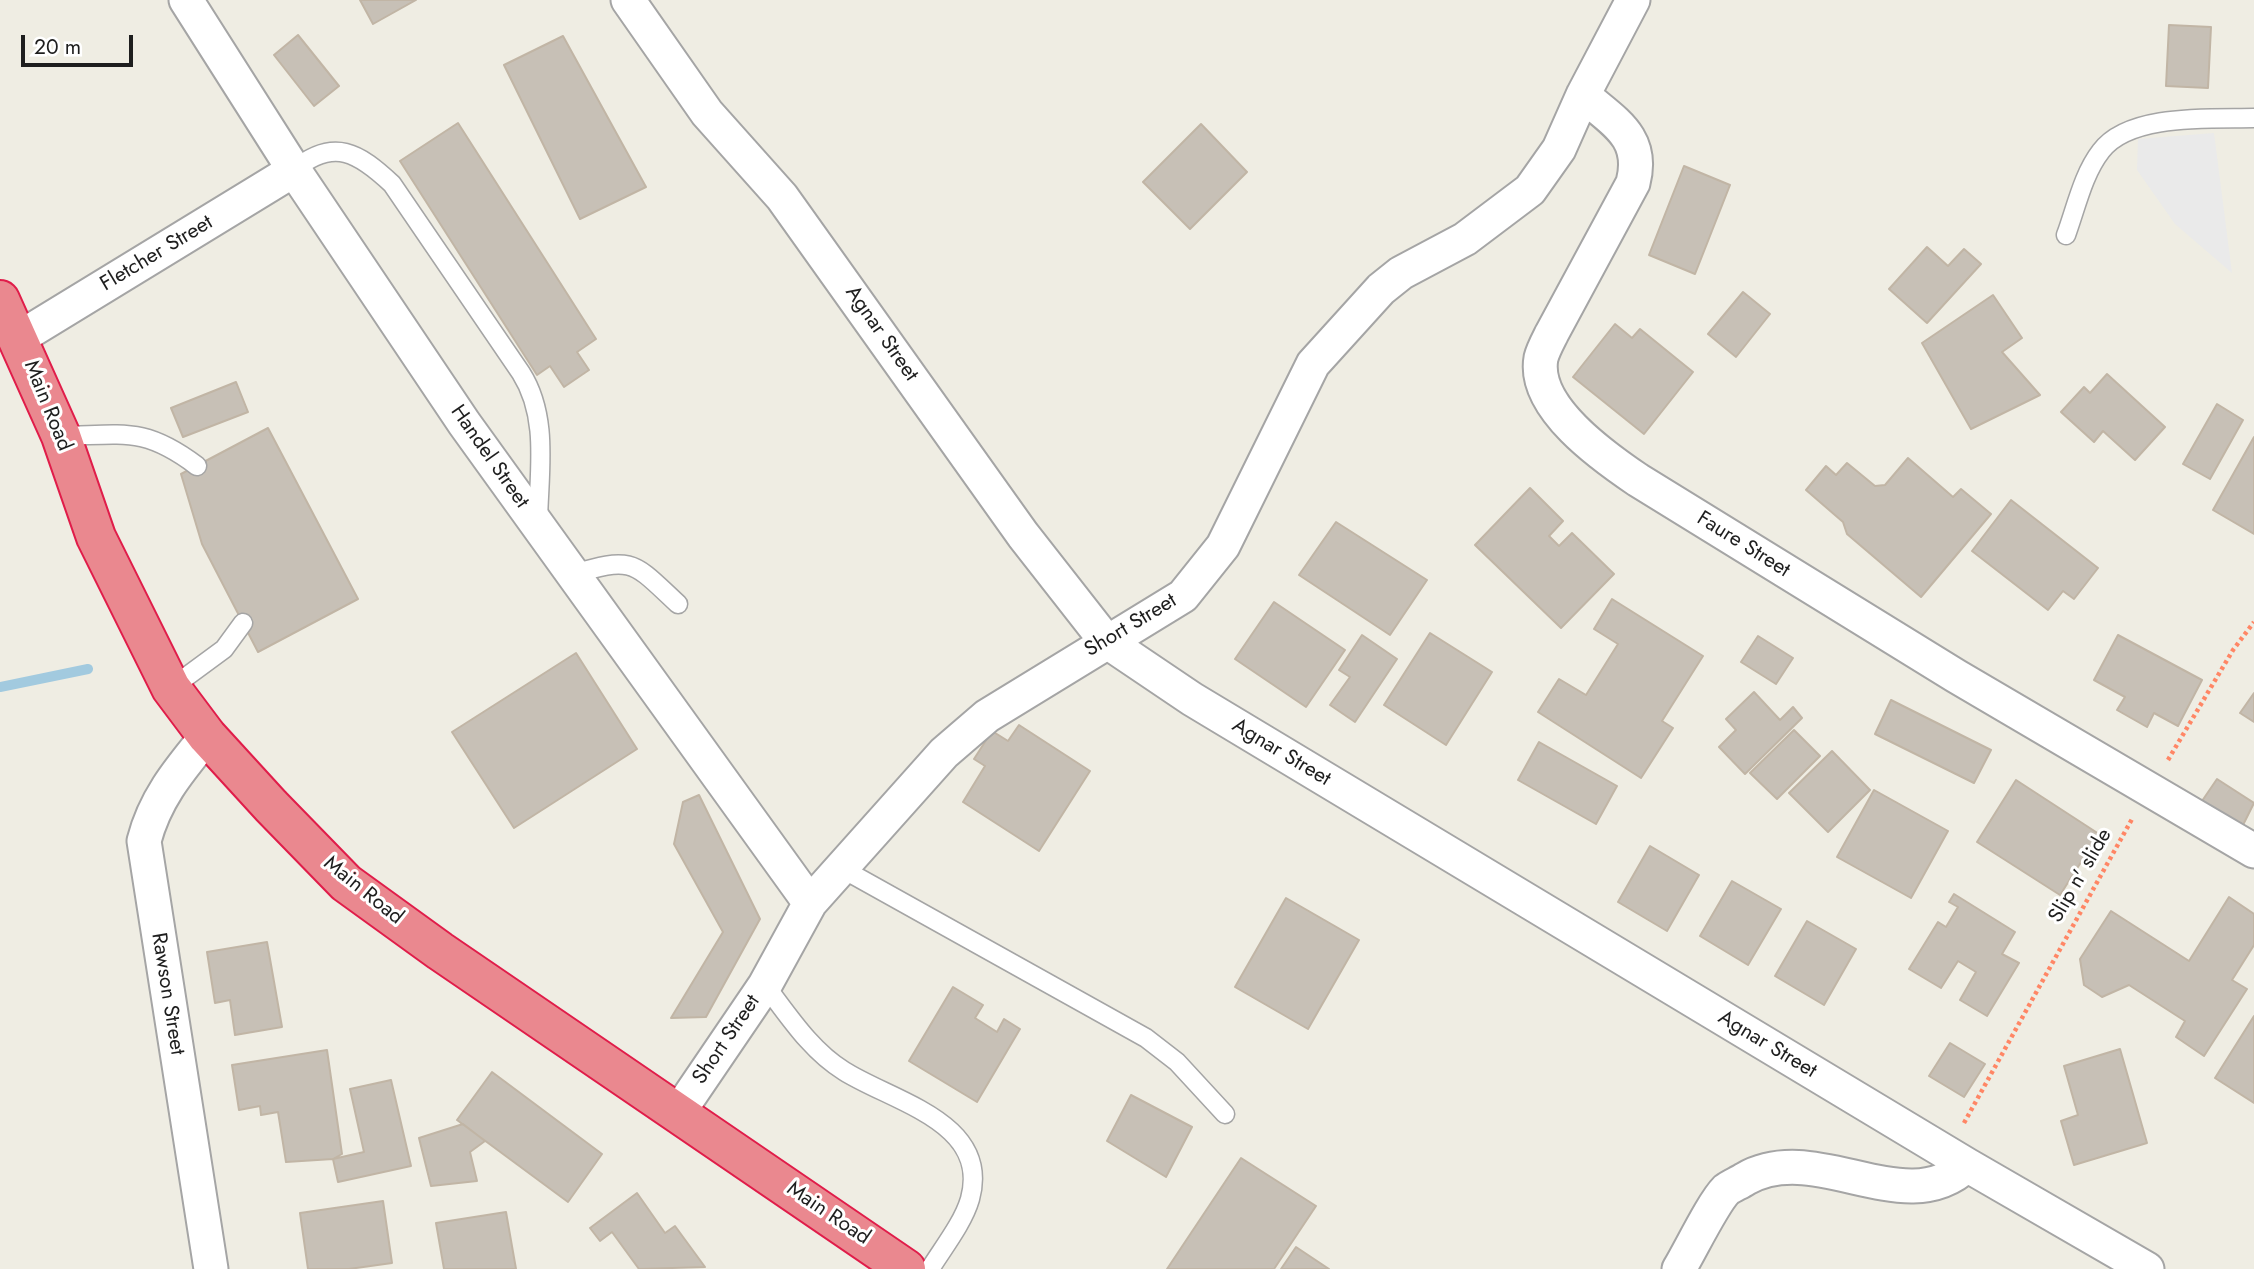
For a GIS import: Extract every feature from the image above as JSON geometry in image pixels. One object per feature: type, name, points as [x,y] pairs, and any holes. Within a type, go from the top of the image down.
[{"type":"highway","name":"Main Road","points":[[0,300],[61,436],[96,537],[171,688],[207,736],[346,883],[440,951],[906,1269]]},
{"type":"street","name":"Handel Street","points":[[186,0],[294,170],[464,423],[810,903]]},
{"type":"street","name":"Agnar Street","points":[[628,0],[707,113],[782,197],[1023,535],[1106,641],[1192,699],[1956,1159],[2147,1269]]},
{"type":"street","name":"Short Street","points":[[678,1113],[765,985],[810,903],[944,753],[987,716],[1183,596],[1223,546],[1313,364],[1381,289],[1401,273],[1465,239],[1530,190],[1559,149],[1583,94],[1633,0]]},
{"type":"street","name":"Faure Street","points":[[1583,94],[1628,134],[1637,151],[1638,166],[1633,183],[1552,333],[1541,359],[1543,380],[1549,399],[1566,421],[1603,456],[1638,480],[1956,676],[2254,851]]},
{"type":"street","name":"Fletcher Street","points":[[19,338],[294,170]]},
{"type":"street","name":"Rawson Street","points":[[207,736],[168,784],[150,816],[144,841],[211,1269]]},
{"type":"street","points":[[1679,1269],[1726,1190],[1754,1174],[1781,1167],[1814,1167],[1910,1188],[1953,1178],[1956,1159]]},
{"type":"lane","points":[[2066,235],[2092,164],[2103,148],[2116,138],[2138,128],[2175,121],[2254,118]]},
{"type":"lane","points":[[294,170],[306,160],[324,153],[354,155],[371,164],[391,184],[521,373],[536,401],[540,426],[538,525]]},
{"type":"lane","points":[[61,436],[139,434],[160,441],[197,466]]},
{"type":"lane","points":[[573,574],[607,564],[636,565],[678,604]]},
{"type":"lane","points":[[171,688],[224,649],[243,623]]},
{"type":"lane","points":[[841,868],[1146,1038],[1177,1062],[1225,1114]]},
{"type":"lane","points":[[765,985],[810,1043],[844,1071],[888,1091],[962,1141],[973,1166],[970,1201],[930,1269]]},
{"type":"path","name":"Slip n' slide","points":[[1956,1159],[1979,1100],[2091,888],[2233,650],[2254,622]]},
{"type":"shaded area","points":[[2214,133],[2232,273],[2175,224],[2137,170],[2138,139]]},
{"type":"building","points":[[360,0],[416,0],[373,24]]},
{"type":"building","points":[[2169,25],[2211,27],[2208,88],[2166,86]]},
{"type":"building","points":[[298,35],[339,86],[314,106],[274,55]]},
{"type":"building","points":[[563,36],[646,187],[580,219],[504,65]]},
{"type":"building","points":[[458,123],[596,339],[577,352],[589,370],[564,387],[550,366],[537,375],[400,161]]},
{"type":"building","points":[[1201,124],[1247,172],[1190,229],[1143,182]]},
{"type":"building","points":[[1684,166],[1730,185],[1695,274],[1649,255]]},
{"type":"building","points":[[1927,247],[1948,266],[1964,249],[1981,264],[1927,323],[1889,289]]},
{"type":"building","points":[[1743,292],[1770,314],[1736,357],[1708,334]]},
{"type":"building","points":[[1993,295],[2022,338],[2002,352],[2040,395],[1971,429],[1922,343]]},
{"type":"building","points":[[1615,324],[1632,338],[1640,329],[1693,372],[1644,434],[1573,377]]},
{"type":"building","points":[[2107,374],[2165,427],[2135,460],[2103,431],[2094,442],[2061,412],[2084,387],[2090,393]]},
{"type":"building","points":[[236,382],[248,412],[183,437],[171,408]]},
{"type":"building","points":[[2217,404],[2243,420],[2210,479],[2183,464]]},
{"type":"building","points":[[268,428],[358,599],[258,652],[202,544],[181,474]]},
{"type":"building","points":[[2254,437],[2254,534],[2213,510]]},
{"type":"building","points":[[1908,458],[1953,497],[1961,489],[1991,514],[1921,597],[1847,534],[1843,522],[1806,490],[1826,466],[1836,475],[1847,463],[1875,486],[1885,485]]},
{"type":"building","points":[[1530,488],[1563,521],[1549,536],[1559,546],[1572,533],[1614,574],[1561,628],[1475,545]]},
{"type":"building","points":[[2011,500],[2098,568],[2074,599],[2063,591],[2048,610],[1972,551]]},
{"type":"building","points":[[1336,522],[1427,580],[1390,635],[1299,575]]},
{"type":"building","points":[[1612,599],[1703,656],[1662,721],[1673,728],[1641,778],[1538,712],[1559,679],[1586,695],[1618,644],[1594,629]]},
{"type":"building","points":[[1274,602],[1345,650],[1306,707],[1235,659]]},
{"type":"building","points":[[1430,633],[1492,672],[1446,745],[1384,705]]},
{"type":"building","points":[[1362,635],[1397,659],[1355,722],[1330,705],[1350,677],[1339,670]]},
{"type":"building","points":[[2118,635],[2202,680],[2178,726],[2154,713],[2147,727],[2117,710],[2125,697],[2094,680]]},
{"type":"building","points":[[1758,636],[1793,658],[1776,684],[1741,662]]},
{"type":"building","points":[[576,653],[637,749],[514,828],[452,732]]},
{"type":"building","points":[[1754,692],[1780,720],[1793,707],[1802,718],[1745,774],[1719,747],[1736,730],[1726,719]]},
{"type":"building","points":[[2254,693],[2254,722],[2240,713]]},
{"type":"building","points":[[1891,700],[1991,750],[1974,783],[1875,734]]},
{"type":"building","points":[[1019,725],[1090,771],[1039,851],[963,802],[985,766],[974,759],[992,731],[1008,741]]},
{"type":"building","points":[[1794,730],[1820,756],[1777,799],[1750,773]]},
{"type":"building","points":[[1539,742],[1617,786],[1596,824],[1518,780]]},
{"type":"building","points":[[1832,751],[1870,790],[1828,832],[1789,793]]},
{"type":"building","points":[[2217,779],[2254,803],[2242,827],[2202,801]]},
{"type":"building","points":[[2016,780],[2099,834],[2060,895],[1977,842]]},
{"type":"building","points":[[1874,790],[1948,831],[1911,898],[1837,857]]},
{"type":"building","points":[[699,795],[760,919],[706,1017],[671,1018],[723,932],[674,844],[683,802]]},
{"type":"building","points":[[1650,846],[1699,875],[1667,931],[1618,902]]},
{"type":"building","points":[[1732,881],[1781,909],[1748,965],[1700,936]]},
{"type":"building","points":[[1954,894],[2015,932],[2002,954],[2019,963],[1987,1016],[1960,1000],[1976,972],[1958,961],[1941,988],[1909,969],[1938,922],[1946,927],[1958,907],[1949,902]]},
{"type":"building","points":[[2229,897],[2254,914],[2254,945],[2232,980],[2247,989],[2204,1056],[2176,1037],[2185,1021],[2129,985],[2102,997],[2084,985],[2080,959],[2111,911],[2189,961]]},
{"type":"building","points":[[1286,898],[1359,940],[1308,1029],[1235,987]]},
{"type":"building","points":[[1807,921],[1856,949],[1824,1005],[1775,976]]},
{"type":"building","points":[[267,942],[282,1027],[235,1035],[230,1000],[215,1003],[207,952]]},
{"type":"building","points":[[953,987],[983,1005],[975,1018],[997,1032],[1004,1019],[1020,1029],[977,1102],[909,1061]]},
{"type":"building","points":[[2254,1016],[2254,1103],[2215,1078]]},
{"type":"building","points":[[1950,1043],[1985,1064],[1964,1097],[1929,1076]]},
{"type":"building","points":[[2120,1049],[2147,1143],[2074,1165],[2061,1121],[2078,1115],[2064,1066]]},
{"type":"building","points":[[327,1050],[342,1154],[333,1159],[286,1162],[278,1112],[261,1115],[260,1106],[239,1110],[232,1065]]},
{"type":"building","points":[[492,1072],[602,1154],[568,1202],[457,1120]]},
{"type":"building","points":[[391,1080],[411,1166],[338,1182],[333,1159],[364,1152],[350,1089]]},
{"type":"building","points":[[1131,1095],[1192,1127],[1166,1177],[1107,1141]]},
{"type":"building","points":[[463,1124],[485,1141],[470,1152],[477,1181],[431,1186],[419,1138]]},
{"type":"building","points":[[1241,1158],[1316,1206],[1274,1269],[1167,1269]]},
{"type":"building","points":[[637,1193],[665,1233],[675,1226],[705,1267],[639,1269],[612,1232],[600,1241],[590,1228]]},
{"type":"building","points":[[383,1201],[392,1263],[349,1269],[308,1269],[300,1213]]},
{"type":"building","points":[[506,1212],[516,1269],[444,1269],[436,1223]]},
{"type":"building","points":[[1296,1247],[1329,1269],[1281,1269]]},
{"type":"waterway","points":[[0,687],[88,669]]}]
